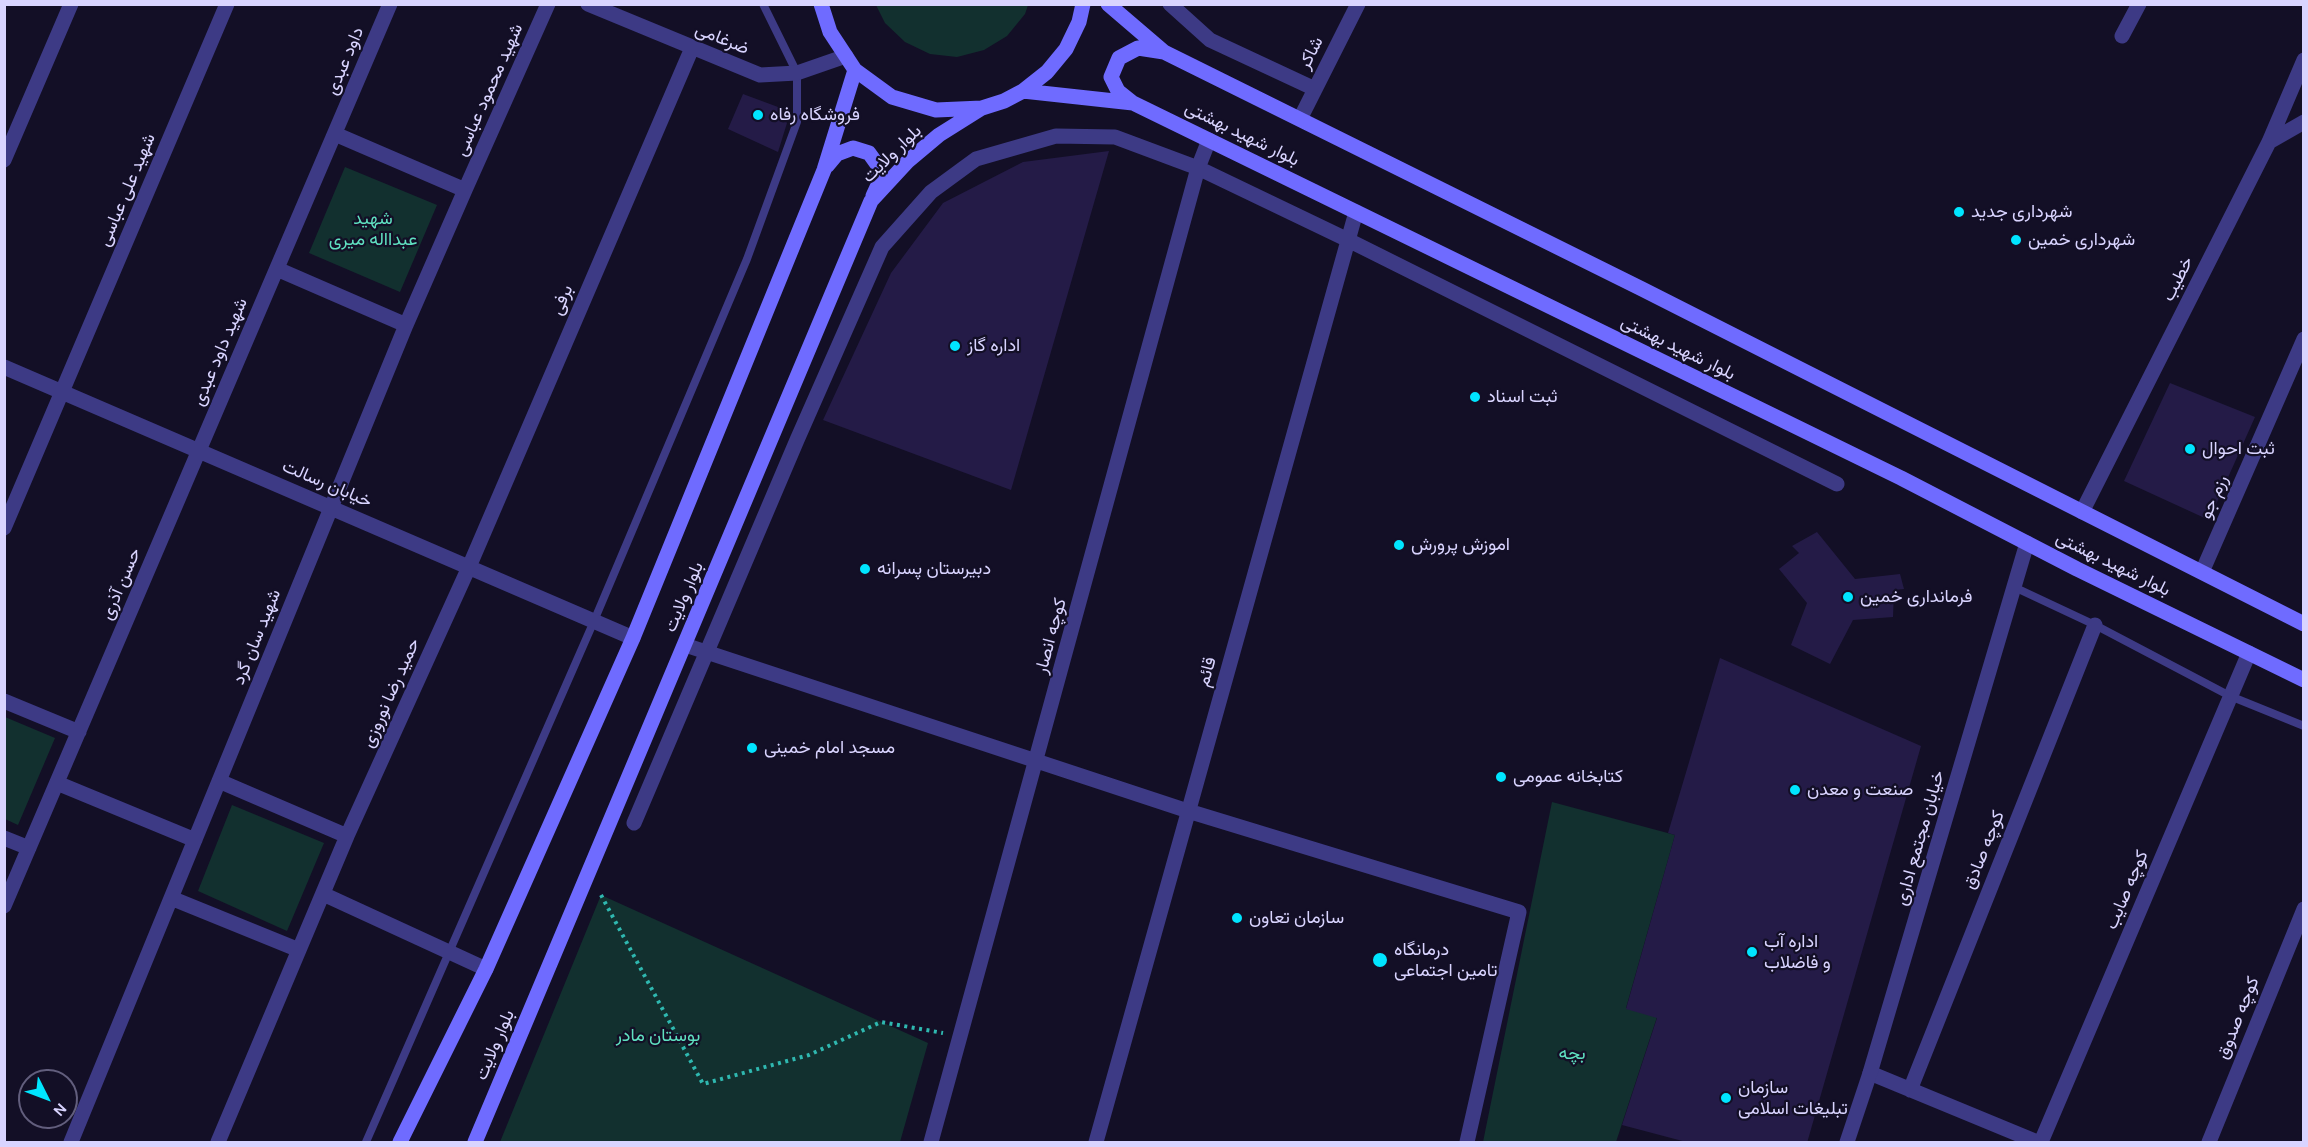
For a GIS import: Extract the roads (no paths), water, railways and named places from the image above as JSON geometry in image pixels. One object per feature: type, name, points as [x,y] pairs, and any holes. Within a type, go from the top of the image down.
[{"type":"main road","points":[[821,4],[830,32],[855,70],[892,97],[936,110],[982,108],[1004,101],[1023,91],[1047,72],[1066,49],[1079,22],[1083,4]]},
{"type":"main road","name":"بلوار شهید بهشتی","points":[[1108,4],[1164,52],[1653,295],[2304,624]]},
{"type":"main road","points":[[1133,103],[1118,91],[1111,77],[1119,58],[1138,48],[1164,52]]},
{"type":"main road","name":"بلوار ولایت","points":[[400,1143],[486,969],[633,638],[824,170],[855,70]]},
{"type":"main road","name":"بلوار شهید بهشتی","points":[[1023,91],[1133,103],[1901,478],[2304,680]]},
{"type":"main road","name":"بلوار ولایت","points":[[475,1143],[871,201],[908,161],[939,135],[982,108]]},
{"type":"main road","points":[[824,170],[837,154],[853,148],[869,153],[879,167],[879,183],[871,201]]},
{"type":"street","points":[[4,160],[71,4]]},
{"type":"street","name":"شهید علی عباسی","points":[[4,528],[227,4]]},
{"type":"street","name":"داود عبدی","points":[[277,269],[390,4]]},
{"type":"street","name":"شهید محمود عباسی","points":[[406,325],[548,4]]},
{"type":"street","name":"ضرغامی","points":[[588,4],[760,75],[797,73],[846,56]]},
{"type":"street","points":[[1170,4],[1210,40],[1315,88]]},
{"type":"street","name":"شاکر","points":[[1300,119],[1358,4]]},
{"type":"street","points":[[2122,36],[2139,4]]},
{"type":"street","name":"برفی","points":[[469,567],[692,48]]},
{"type":"street","name":"خطیب","points":[[2082,512],[2269,142],[2304,60]]},
{"type":"street","points":[[2269,142],[2304,122]]},
{"type":"street","points":[[335,134],[465,190]]},
{"type":"street","points":[[634,823],[801,429],[882,247],[931,192],[976,159],[1056,136],[1115,137],[1198,168],[1346,239],[1837,484]]},
{"type":"street","name":"کوچه انصار","points":[[931,1143],[1198,168],[1209,140]]},
{"type":"street","name":"قائم","points":[[1096,1143],[1346,239],[1356,212]]},
{"type":"street","points":[[277,269],[406,325],[331,508]]},
{"type":"street","name":"شهید داود عبدی","points":[[199,451],[277,269]]},
{"type":"street","name":"رزم جو","points":[[2202,572],[2304,339]]},
{"type":"street","name":"خیابان رسالت","points":[[4,367],[633,638]]},
{"type":"street","name":"حسن آذری","points":[[4,906],[199,451]]},
{"type":"street","name":"شهید سان گرد","points":[[171,897],[331,508]]},
{"type":"street","name":"خیابان مجتمع اداری","points":[[1847,1143],[1870,1073],[2027,543]]},
{"type":"street","name":"حمید رضا نوروزی","points":[[299,950],[347,836],[469,567]]},
{"type":"street","name":"کوچه صادق","points":[[1910,1090],[2095,625]]},
{"type":"street","points":[[685,645],[1188,811],[1519,912],[1467,1143]]},
{"type":"street","name":"کوچه صایب","points":[[2039,1143],[2249,653]]},
{"type":"street","points":[[4,701],[79,732]]},
{"type":"street","points":[[219,781],[347,836]]},
{"type":"street","points":[[57,783],[195,840]]},
{"type":"street","points":[[4,838],[29,848]]},
{"type":"street","points":[[323,894],[486,969]]},
{"type":"street","points":[[71,1143],[171,897],[299,950],[218,1143]]},
{"type":"street","name":"کوچه صدوق","points":[[2211,1142],[2304,909]]},
{"type":"street","points":[[1870,1073],[2039,1143]]},
{"type":"lane","points":[[366,1143],[594,621],[751,249],[797,122],[797,73],[763,4]]},
{"type":"lane","points":[[2014,587],[2095,625],[2230,696],[2304,726]]},
{"type":"place","name":"فروشگاه رفاه","points":[[758,115]]},
{"type":"place","name":"شهرداری جدید","points":[[1959,212]]},
{"type":"place","name":"شهرداری خمین","points":[[2016,240]]},
{"type":"place","name":"اداره گاز","points":[[955,346]]},
{"type":"place","name":"ثبت اسناد","points":[[1475,397]]},
{"type":"place","name":"ثبت احوال","points":[[2190,449]]},
{"type":"place","name":"اموزش پرورش","points":[[1399,545]]},
{"type":"place","name":"دبیرستان پسرانه","points":[[865,569]]},
{"type":"place","name":"فرمانداری خمین","points":[[1848,597]]},
{"type":"place","name":"مسجد امام خمینی","points":[[752,748]]},
{"type":"place","name":"کتابخانه عمومی","points":[[1501,777]]},
{"type":"place","name":"صنعت و معدن","points":[[1795,790]]},
{"type":"place","name":"سازمان تعاون","points":[[1237,918]]},
{"type":"place","name":"اداره آب و فاضلاب","points":[[1752,952]]},
{"type":"place","name":"درمانگاه تامین اجتماعی","points":[[1380,960]]},
{"type":"place","name":"سازمان تبلیغات اسلامی","points":[[1726,1098]]},
{"type":"park label","name":"شهید عبدااله میری","points":[[373,229]]},
{"type":"park label","name":"بوستان مادر","points":[[658,1036]]},
{"type":"park label","name":"بچه","points":[[1572,1054]]}]
